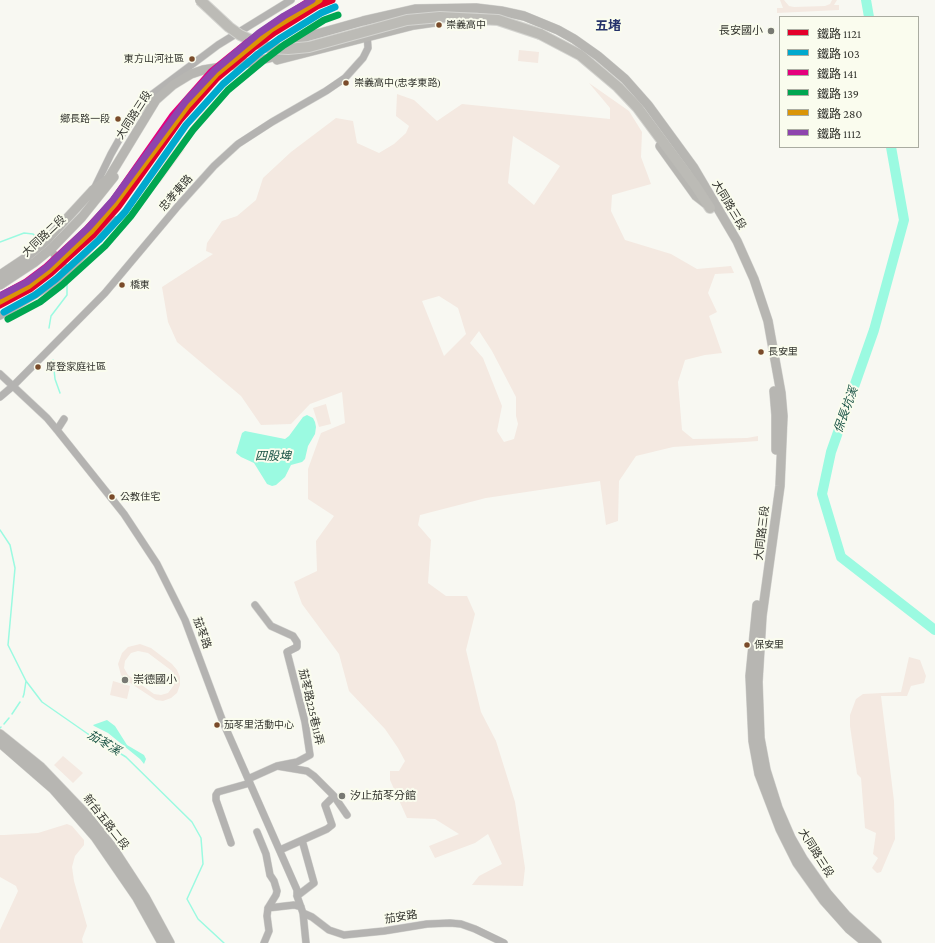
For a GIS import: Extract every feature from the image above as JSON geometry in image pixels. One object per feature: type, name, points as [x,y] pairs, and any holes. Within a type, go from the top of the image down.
[{"type":"highway","points":[[200,0],[229,27],[240,35],[269,48],[288,49],[309,47],[407,20],[440,17],[498,20],[557,36],[574,46],[614,76],[646,111],[707,192]]},
{"type":"highway","points":[[204,0],[236,27],[269,44],[308,44],[422,14],[490,15],[514,20],[539,31],[580,55],[618,87],[637,107],[695,185],[710,208]]},
{"type":"main road","name":"大同路三段","points":[[96,193],[108,179],[156,100],[191,74],[203,70],[253,62],[283,54],[300,39],[364,21],[416,9],[476,8],[524,16],[558,30],[574,39],[598,56],[624,79],[648,105],[694,168],[737,241],[754,279],[768,321],[781,393],[783,416],[780,486],[762,616],[758,682],[760,738],[766,770],[778,808],[803,859],[814,876],[846,916],[877,943]]},
{"type":"main road","name":"大同路三段","points":[[96,193],[112,182],[158,104],[174,89],[194,78],[206,74],[269,62],[414,25],[450,21],[498,25],[539,38],[585,63],[609,84],[635,112],[696,196],[710,208],[733,246],[749,282],[762,323],[775,394],[776,450],[774,485],[754,630],[750,676],[753,741],[759,774],[780,829],[797,863],[824,901],[849,929],[866,943]]},
{"type":"main road","name":"大同路二段","points":[[0,285],[18,274],[50,250],[96,193]]},
{"type":"main road","name":"大同路二段","points":[[0,275],[24,259],[46,241],[96,193]]},
{"type":"main road","name":"新台五路二段","points":[[0,734],[41,767],[86,814],[113,848],[145,897],[170,943]]},
{"type":"main road","name":"新台五路二段","points":[[0,743],[53,788],[95,837],[137,898],[162,943]]},
{"type":"street","points":[[96,193],[111,154],[124,131],[150,96],[218,45],[291,0]]},
{"type":"street","name":"忠孝東路","points":[[0,397],[13,386],[104,293],[214,166],[238,144],[345,78],[363,58],[368,48],[368,36],[364,21]]},
{"type":"street","points":[[0,316],[52,284],[68,272],[116,220]]},
{"type":"street","points":[[50,250],[68,272]]},
{"type":"street","name":"茄苳路","points":[[0,374],[47,418],[57,430],[124,514],[157,564],[185,620],[223,722],[297,890],[302,910],[306,943]]},
{"type":"street","points":[[57,430],[64,419]]},
{"type":"street","name":"茄苳路225巷11弄","points":[[255,605],[271,626],[293,636],[297,642],[297,647],[287,652],[305,722],[310,755],[297,762],[277,766]]},
{"type":"street","points":[[231,843],[216,800],[216,795],[218,792],[249,781],[277,766],[306,771],[314,776],[334,796],[347,816]]},
{"type":"street","points":[[280,850],[327,829],[332,825],[325,805],[334,796]]},
{"type":"street","points":[[257,832],[266,854],[270,875],[274,881],[277,891],[268,908],[267,916],[269,931],[264,943]]},
{"type":"street","points":[[298,896],[314,883],[302,840]]},
{"type":"street","points":[[268,908],[294,905],[302,910]]},
{"type":"street","name":"茄安路","points":[[302,910],[329,930],[344,935],[384,931],[427,924],[450,923],[460,924],[475,929],[504,943]]},
{"type":"shaded area","points":[[780,0],[784,0],[789,6],[794,7],[825,6],[830,4],[832,0],[837,0],[834,5],[839,5],[839,10],[777,13],[777,8],[783,8]]},
{"type":"shaded area","points":[[519,50],[539,52],[538,63],[518,61]]},
{"type":"shaded area","points":[[589,83],[629,111],[642,132],[641,157],[651,184],[612,195],[611,211],[625,240],[671,254],[697,269],[731,266],[734,273],[715,274],[708,293],[717,312],[709,316],[722,353],[685,360],[678,382],[682,430],[693,439],[747,438],[758,436],[758,441],[673,447],[636,456],[619,481],[618,521],[606,525],[600,481],[486,498],[420,515],[418,525],[431,540],[428,583],[446,596],[467,596],[475,614],[466,650],[481,712],[496,741],[515,802],[525,868],[523,886],[472,885],[479,876],[502,864],[488,834],[475,843],[435,858],[429,846],[459,834],[435,819],[407,818],[390,780],[390,771],[399,771],[405,761],[385,729],[349,691],[339,654],[302,604],[294,582],[317,571],[316,541],[334,516],[308,499],[308,469],[321,433],[345,423],[342,392],[310,404],[291,424],[261,425],[241,396],[177,342],[168,322],[162,287],[213,254],[206,251],[207,243],[222,221],[237,216],[256,200],[263,178],[291,152],[336,118],[353,121],[357,143],[379,153],[394,144],[406,133],[409,126],[396,116],[397,94],[414,100],[437,121],[462,104],[610,119],[610,108]],"holes":[[[513,136],[560,166],[534,205],[508,183]],[[439,296],[458,308],[466,334],[444,356],[422,301]],[[479,331],[492,351],[516,397],[516,416],[518,424],[514,439],[504,442],[497,431],[502,406],[483,358],[470,343]]]},
{"type":"shaded area","points":[[205,109],[208,112],[181,146],[185,149],[160,183],[151,177]]},
{"type":"shaded area","points":[[326,404],[331,424],[319,427],[313,408]]},
{"type":"shaded area","points":[[140,644],[151,648],[172,664],[180,677],[180,685],[177,693],[171,698],[163,701],[156,700],[127,681],[121,675],[118,664],[122,653],[128,647]],"holes":[[[138,651],[148,653],[172,671],[174,685],[168,693],[161,695],[154,694],[128,675],[124,668],[125,661],[131,653]]]},
{"type":"shaded area","points":[[909,657],[920,660],[926,676],[924,683],[911,686],[907,696],[881,696],[894,801],[895,839],[881,872],[877,873],[872,868],[878,858],[873,854],[876,833],[865,828],[861,778],[857,774],[850,726],[850,715],[856,699],[863,694],[901,692]]},
{"type":"shaded area","points":[[113,681],[130,686],[127,699],[110,695]]},
{"type":"shaded area","points":[[63,756],[83,773],[73,783],[54,765]]},
{"type":"shaded area","points":[[67,824],[72,826],[84,840],[84,845],[75,856],[72,867],[74,881],[87,926],[82,939],[83,943],[0,943],[0,930],[18,891],[16,886],[0,877],[0,835],[38,833]]},
{"type":"water","name":"四股埤","points":[[307,415],[313,418],[316,427],[315,434],[308,446],[305,459],[302,462],[291,465],[285,477],[276,485],[272,486],[267,484],[254,463],[236,453],[242,433],[245,431],[285,439],[303,417]]},
{"type":"water","points":[[107,720],[115,726],[127,745],[144,755],[146,759],[144,764],[108,733],[93,725]]},
{"type":"waterway","name":"保長坑溪","points":[[866,0],[869,16]]},
{"type":"waterway","name":"保長坑溪","points":[[891,148],[904,220],[874,330],[831,452],[822,494],[841,557],[935,630]]},
{"type":"waterway","points":[[0,242],[24,233],[33,234],[38,239]]},
{"type":"waterway","points":[[51,257],[62,271]]},
{"type":"waterway","points":[[49,328],[51,316],[67,295],[67,278]]},
{"type":"waterway","points":[[53,360],[55,379],[60,393]]},
{"type":"waterway","name":"茄苳溪","points":[[0,530],[10,545],[15,568],[8,645],[26,681],[42,702],[88,734],[126,757],[192,822],[201,838],[203,864],[187,899],[198,919],[224,943]]},
{"type":"waterway","points":[[23,697],[26,681]]},
{"type":"waterway","points":[[12,714],[20,702]]},
{"type":"waterway","points":[[4,724],[9,718]]},
{"type":"rail line","name":"141","points":[[0,296],[26,282],[46,267],[87,229],[112,202],[173,115],[211,72],[270,26],[311,0]]},
{"type":"rail line","name":"1112","points":[[0,296],[27,282],[47,267],[89,227],[113,200],[186,101],[215,70],[259,33],[284,16],[312,0]]},
{"type":"rail line","name":"280","points":[[0,301],[28,286],[49,270],[91,231],[115,203],[187,106],[217,73],[271,29],[319,0]]},
{"type":"rail line","name":"1121","points":[[0,305],[30,289],[51,273],[93,235],[118,207],[180,120],[217,78],[275,32],[317,6],[332,0]]},
{"type":"rail line","name":"103","points":[[4,312],[35,295],[56,279],[99,240],[125,212],[186,125],[223,84],[258,54],[279,39],[321,13],[335,7]]},
{"type":"rail line","name":"139","points":[[8,319],[40,302],[62,285],[105,246],[131,216],[193,130],[228,90],[284,45],[324,20],[338,15]]},
{"type":"place","name":"崇義高中","points":[[439,25]]},
{"type":"place","name":"長安國小","points":[[771,31]]},
{"type":"place","name":"東方山河社區","points":[[192,59]]},
{"type":"place","name":"崇義高中(忠孝東路)","points":[[346,83]]},
{"type":"place","name":"鄉長路一段","points":[[118,119]]},
{"type":"place","name":"橋東","points":[[122,285]]},
{"type":"place","name":"長安里","points":[[761,352]]},
{"type":"place","name":"摩登家庭社區","points":[[38,367]]},
{"type":"place","name":"公教住宅","points":[[112,497]]},
{"type":"place","name":"保安里","points":[[747,645]]},
{"type":"place","name":"崇德國小","points":[[125,680]]},
{"type":"place","name":"茄苳里活動中心","points":[[217,725]]},
{"type":"place","name":"汐止茄苳分館","points":[[342,796]]},
{"type":"district","name":"五堵","points":[[608,26]]}]
